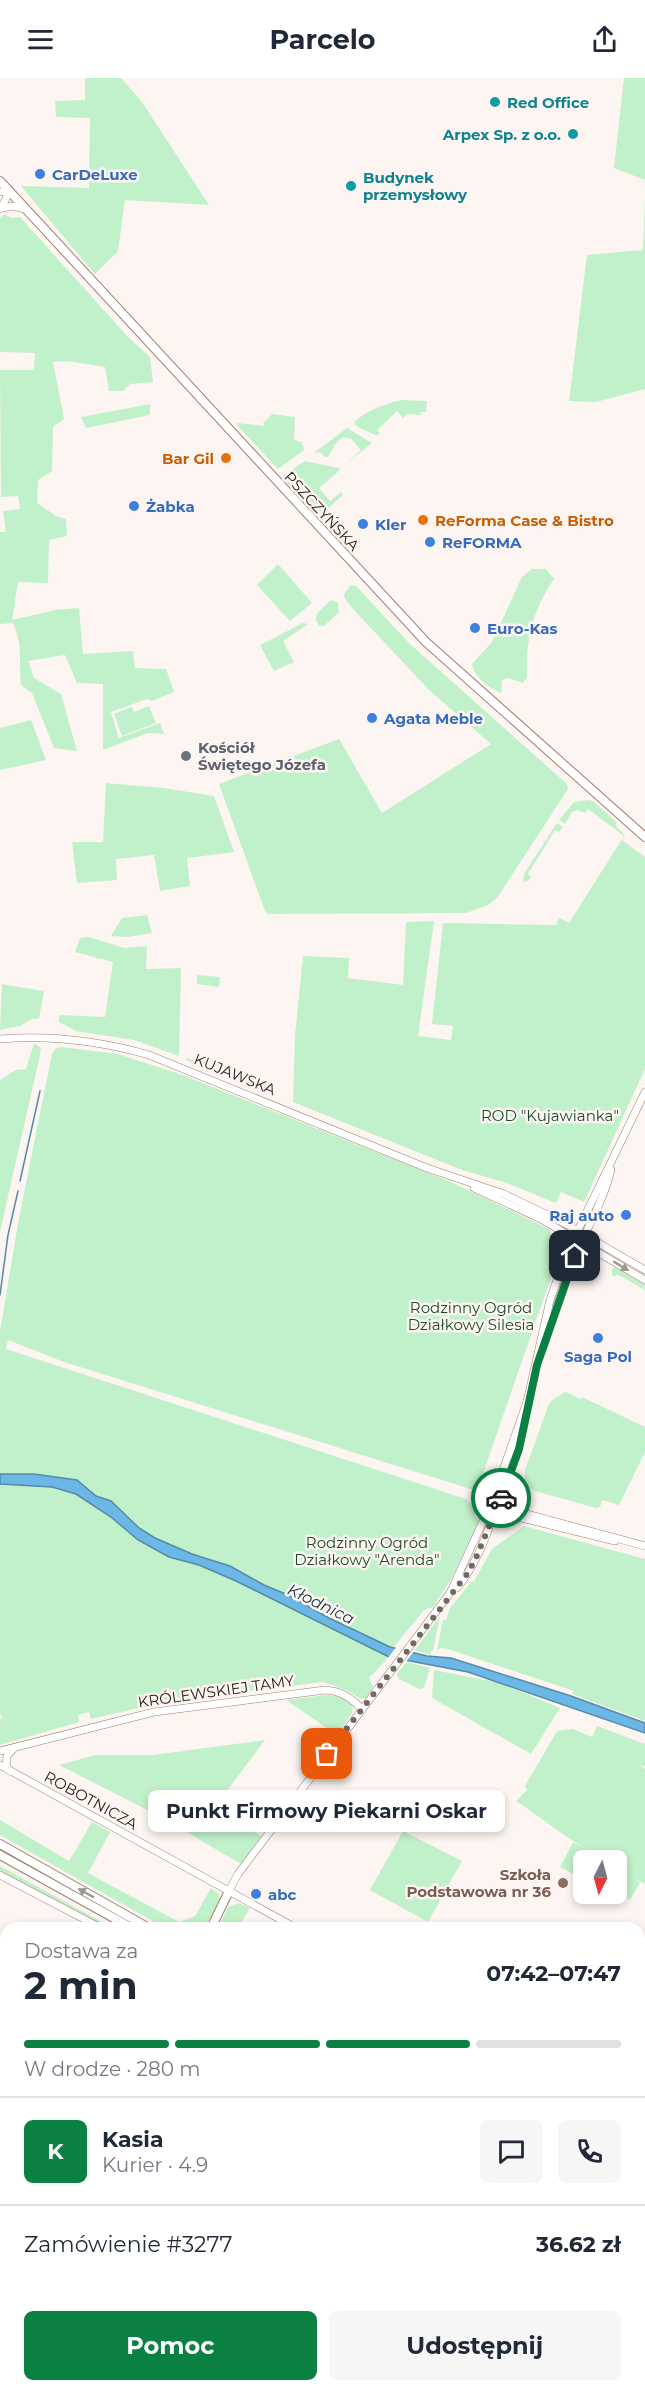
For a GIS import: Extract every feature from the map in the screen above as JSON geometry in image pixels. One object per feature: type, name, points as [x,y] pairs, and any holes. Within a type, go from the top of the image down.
[{"type":"main road","name":"PSZCZYŃSKA","points":[[0,182],[4,191],[25,209],[418,635],[645,837]]},
{"type":"main road","points":[[0,1844],[132,1922]]},
{"type":"main road","points":[[0,1855],[131,1922]]},
{"type":"main road","points":[[214,1922],[230,1891]]},
{"type":"street","points":[[4,191],[1,208],[13,206],[25,209]]},
{"type":"street","name":"KUJAWSKA","points":[[0,1039],[34,1036],[62,1038],[115,1045],[149,1054],[450,1176],[531,1214],[578,1240],[645,1270]]},
{"type":"street","points":[[230,1891],[238,1874],[468,1573],[492,1522],[537,1365],[550,1300],[565,1257],[582,1233],[613,1159],[645,1092]]},
{"type":"street","points":[[582,1233],[592,1221],[609,1177],[613,1159]]},
{"type":"street","name":"KUJAWSKA","points":[[450,1176],[504,1194],[582,1233],[600,1249],[645,1281]]},
{"type":"street","points":[[575,1256],[585,1250],[600,1249],[592,1233],[592,1221]]},
{"type":"street","points":[[537,1365],[575,1256],[578,1240]]},
{"type":"street","points":[[442,1605],[502,1494],[519,1449],[528,1399]]},
{"type":"street","points":[[502,1494],[504,1500],[513,1509]]},
{"type":"street","points":[[495,1506],[643,1545]]},
{"type":"street","points":[[495,1506],[505,1514],[587,1536],[643,1545]]},
{"type":"street","points":[[492,1522],[505,1514]]},
{"type":"street","name":"KRÓLEWSKIEJ TAMY","points":[[0,1751],[154,1712],[325,1690],[339,1691],[351,1698],[362,1709]]},
{"type":"street","points":[[10,1771],[6,1766],[7,1760],[14,1748]]},
{"type":"street","name":"ROBOTNICZA","points":[[0,1765],[285,1922]]},
{"type":"street","points":[[0,1875],[90,1922]]},
{"type":"green space","points":[[85,78],[121,78],[142,102],[209,205],[125,200],[118,251],[95,274],[21,186],[89,188],[90,118],[56,117],[55,101],[85,100]]},
{"type":"green space","points":[[624,78],[645,78],[645,180],[614,168]]},
{"type":"green space","points":[[645,199],[645,389],[596,402],[569,401],[587,255],[643,250]]},
{"type":"green space","points":[[4,214],[12,218],[20,217],[128,337],[150,357],[153,382],[130,384],[123,391],[109,391],[105,367],[67,361],[53,362],[64,419],[53,427],[52,471],[38,480],[37,503],[56,516],[66,519],[67,536],[49,540],[48,583],[18,582],[12,620],[55,610],[79,608],[83,654],[133,651],[135,668],[166,669],[174,692],[152,701],[147,699],[111,712],[119,738],[160,723],[164,734],[148,733],[103,750],[103,684],[77,683],[65,655],[28,661],[34,678],[61,694],[77,751],[54,748],[32,693],[21,685],[20,647],[13,623],[0,624],[0,532],[6,532],[3,511],[20,509],[18,496],[1,497],[0,370],[34,370],[35,353],[0,352],[0,218]]},
{"type":"green space","points":[[402,400],[427,401],[426,412],[421,412],[421,415],[408,414],[403,418],[397,411],[377,430],[380,433],[377,436],[356,426],[354,422],[371,411]]},
{"type":"green space","points":[[150,404],[150,415],[86,428],[81,417]]},
{"type":"green space","points":[[272,414],[295,417],[294,440],[302,442],[304,450],[278,469],[237,425],[237,423],[265,426],[263,423]]},
{"type":"green space","points":[[347,428],[372,443],[346,464],[361,450],[351,439],[343,437],[336,443],[328,457],[320,452],[314,453]]},
{"type":"green space","points":[[305,461],[340,470],[319,488],[330,501],[341,492],[343,495],[324,512],[315,511],[281,477]]},
{"type":"green space","points":[[278,564],[312,603],[290,621],[257,585]]},
{"type":"green space","points":[[532,569],[546,569],[554,579],[540,602],[532,626],[529,638],[527,677],[523,683],[508,678],[502,680],[501,693],[483,682],[472,664],[492,642],[522,577]]},
{"type":"green space","points":[[351,585],[356,586],[410,644],[567,784],[568,789],[497,898],[488,905],[466,913],[268,914],[265,911],[219,784],[339,739],[382,813],[491,744],[429,690],[354,610],[345,599],[344,594]]},
{"type":"green space","points":[[331,600],[338,602],[339,612],[324,626],[319,626],[316,620],[317,613]]},
{"type":"green space","points":[[303,623],[308,624],[283,641],[294,662],[274,671],[260,645]]},
{"type":"green space","points":[[149,706],[156,723],[122,736],[114,714],[132,707],[134,712]]},
{"type":"green space","points":[[31,720],[46,760],[0,770],[0,728]]},
{"type":"green space","points":[[106,783],[163,788],[214,796],[234,852],[187,858],[190,886],[160,891],[154,855],[116,859],[117,880],[77,883],[72,842],[103,842]]},
{"type":"green space","name":"ROD \"Kujawianka\"","points":[[593,801],[616,822],[616,826],[625,835],[622,840],[645,857],[645,1069],[584,1202],[561,1192],[556,1203],[507,1183],[462,1170],[293,1102],[295,1035],[303,956],[349,958],[348,978],[403,985],[406,922],[434,921],[418,1036],[451,1040],[453,1026],[432,1024],[443,923],[556,925],[559,918],[569,923],[624,836],[588,809],[585,813],[577,810],[572,812],[565,824],[559,820],[574,802]]},
{"type":"green space","points":[[557,823],[563,827],[559,832],[555,830],[528,874],[531,877],[528,881],[523,882],[524,874]]},
{"type":"green space","points":[[147,915],[152,933],[128,937],[111,936],[122,918]]},
{"type":"green space","points":[[89,937],[124,948],[147,946],[146,969],[181,968],[179,1056],[134,1040],[76,1031],[59,1022],[59,1015],[105,1017],[113,962],[75,952],[80,938]]},
{"type":"green space","points":[[197,975],[220,977],[219,987],[197,984]]},
{"type":"green space","points":[[2,984],[44,991],[39,1018],[20,1026],[0,1030]]},
{"type":"green space","points":[[34,1043],[41,1048],[40,1055],[0,1232],[0,1080],[16,1070],[26,1069]]},
{"type":"green space","points":[[61,1047],[118,1054],[180,1074],[451,1182],[549,1229],[554,1241],[555,1266],[477,1491],[64,1362],[8,1340],[6,1349],[466,1499],[475,1508],[475,1517],[479,1521],[452,1578],[433,1607],[424,1610],[393,1648],[209,1558],[192,1554],[155,1538],[139,1528],[126,1514],[96,1496],[77,1480],[34,1474],[0,1474],[0,1331],[19,1218],[52,1054],[55,1049]]},
{"type":"green space","points":[[186,1058],[214,1068],[248,1072],[247,1079],[244,1083],[186,1060]]},
{"type":"green space","points":[[591,1253],[607,1264],[593,1256],[575,1274],[583,1256]]},
{"type":"green space","points":[[615,1267],[645,1285],[645,1290],[617,1274],[615,1277],[612,1275],[612,1269]]},
{"type":"green space","points":[[565,1392],[581,1399],[582,1397],[645,1427],[645,1452],[619,1505],[602,1500],[600,1507],[596,1508],[535,1491],[526,1482],[525,1470],[549,1404]]},
{"type":"green space","points":[[0,1484],[52,1487],[76,1494],[111,1517],[138,1540],[169,1557],[199,1565],[236,1581],[389,1657],[369,1677],[373,1687],[366,1698],[361,1699],[346,1690],[323,1682],[173,1700],[91,1719],[89,1712],[78,1715],[79,1722],[0,1745],[0,1719],[3,1718],[0,1713]]},
{"type":"green space","points":[[524,1526],[645,1559],[645,1721],[572,1694],[574,1691],[451,1650],[442,1648],[437,1650],[443,1620],[446,1620],[450,1608],[473,1580],[473,1583],[492,1549]]},
{"type":"green space","points":[[440,1616],[433,1651],[430,1655],[415,1650]]},
{"type":"green space","points":[[407,1662],[430,1668],[424,1688],[419,1689],[399,1679],[397,1674]]},
{"type":"green space","points":[[434,1670],[500,1683],[560,1708],[531,1754],[432,1698]]},
{"type":"green space","points":[[326,1695],[341,1698],[353,1708],[337,1735],[286,1700]]},
{"type":"green space","points":[[597,1726],[645,1744],[645,1767],[639,1764],[645,1769],[645,1884],[633,1878],[640,1883],[630,1900],[627,1898],[627,1850],[589,1850],[516,1801],[527,1790],[525,1786],[557,1731],[573,1729],[592,1737]]},
{"type":"green space","points":[[265,1740],[217,1804],[262,1837],[241,1864],[161,1817],[59,1765],[96,1755],[153,1755]]},
{"type":"green space","points":[[0,1820],[69,1861],[92,1822],[110,1832],[88,1873],[179,1922],[154,1922],[0,1835]]},
{"type":"green space","points":[[403,1831],[462,1861],[428,1922],[370,1890]]},
{"type":"green space","points":[[573,1842],[588,1850],[573,1850],[573,1874],[560,1867]]},
{"type":"green space","points":[[0,1866],[102,1922],[95,1922],[0,1872]]},
{"type":"green space","points":[[211,1888],[219,1894],[220,1902],[208,1922],[179,1922],[195,1916]]},
{"type":"green space","points":[[239,1903],[250,1908],[242,1922],[220,1922],[228,1907]]},
{"type":"water","points":[[0,1474],[34,1474],[77,1480],[96,1496],[111,1501],[139,1528],[155,1538],[192,1554],[230,1566],[390,1647],[427,1656],[451,1658],[571,1696],[645,1723],[645,1733],[468,1672],[389,1657],[236,1581],[199,1565],[169,1557],[138,1540],[111,1517],[76,1494],[52,1487],[0,1484]]},
{"type":"pier","points":[[397,1646],[415,1650],[405,1663],[387,1659]]},
{"type":"waterway","points":[[20,1181],[40,1091]]},
{"type":"waterway","points":[[0,1295],[8,1235],[18,1191]]},
{"type":"way so far","points":[[327,1754],[468,1573],[501,1498]]},
{"type":"place","name":"Red Office","points":[[495,102]]},
{"type":"place","name":"Arpex Sp. z o.o.","points":[[573,134]]},
{"type":"place","name":"CarDeLuxe","points":[[40,174]]},
{"type":"place","name":"Budynek przemysłowy","points":[[351,186]]},
{"type":"place","name":"Bar Gil","points":[[226,458]]},
{"type":"place","name":"Żabka","points":[[134,506]]},
{"type":"place","name":"ReForma Case & Bistro","points":[[423,520]]},
{"type":"place","name":"Kler","points":[[363,524]]},
{"type":"place","name":"ReFORMA","points":[[430,542]]},
{"type":"place","name":"Euro-Kas","points":[[475,628]]},
{"type":"place","name":"Agata Meble","points":[[372,718]]},
{"type":"place","name":"Kościół Świętego Józefa","points":[[186,756]]},
{"type":"place","name":"Raj auto","points":[[626,1215]]},
{"type":"place","name":"Saga Pol","points":[[598,1338]]},
{"type":"place","name":"Punkt Firmowy Piekarni Oskar","points":[[327,1754]]},
{"type":"place","name":"Szkoła Podstawowa nr 36","points":[[563,1883]]},
{"type":"place","name":"abc","points":[[256,1894]]},
{"type":"route","points":[[501,1498],[519,1449],[537,1365],[575,1256]]},
{"type":"park label","name":"Rodzinny Ogród Działkowy Silesia","points":[[471,1316]]},
{"type":"park label","name":"Rodzinny Ogród Działkowy \"Arenda\"","points":[[367,1550]]},
{"type":"water label","name":"Kłodnica","points":[[321,1604]]}]
